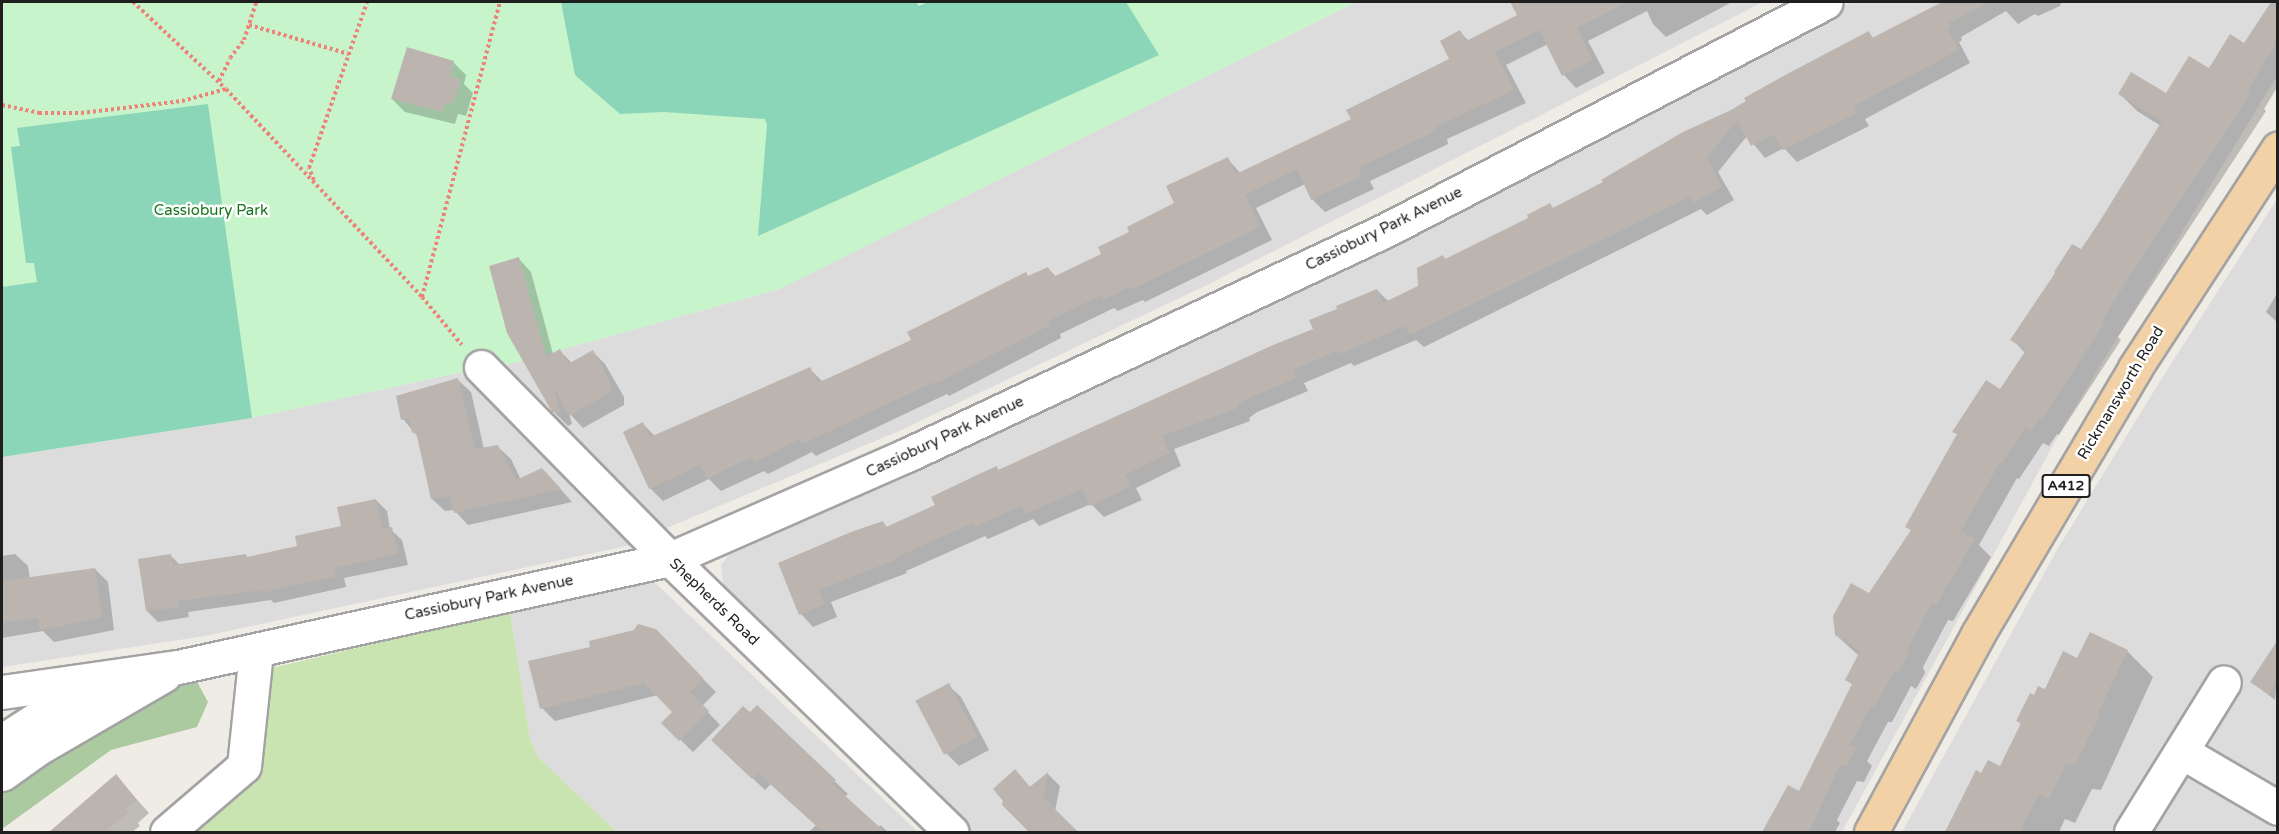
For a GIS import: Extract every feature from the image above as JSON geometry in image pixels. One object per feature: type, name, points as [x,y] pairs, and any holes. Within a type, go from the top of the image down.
[{"type":"main road","name":"Rickmansworth Road","points":[[1871,832],[1978,634],[2135,368],[2277,149]]},
{"type":"street","name":"Cassiobury Park Avenue","points":[[2,692],[178,667],[458,604],[670,560],[907,455],[1386,230],[1825,2]]},
{"type":"street","name":"Shepherds Road","points":[[481,367],[670,560],[952,832]]},
{"type":"street","points":[[167,832],[244,766],[256,651]]},
{"type":"street","points":[[2,774],[37,749],[178,667]]},
{"type":"street","points":[[2,741],[101,678]]},
{"type":"street","points":[[2131,832],[2224,682]]},
{"type":"street","points":[[2182,752],[2277,808]]},
{"type":"path","points":[[133,2],[219,81],[422,297],[481,367]]},
{"type":"path","points":[[219,81],[249,25],[256,2]]},
{"type":"path","points":[[315,184],[309,168],[367,2]]},
{"type":"path","points":[[422,297],[500,2]]},
{"type":"path","points":[[249,25],[349,54]]},
{"type":"path","points":[[2,105],[39,113],[81,114],[182,101],[226,89]]},
{"type":"shaded area","points":[[1356,2],[1763,2],[1205,286],[899,431],[652,534],[495,368],[779,289]]},
{"type":"shaded area","points":[[1852,2],[2277,2],[2277,76],[2063,427],[1842,832],[972,832],[724,590],[721,565],[737,544],[1032,415],[1398,241]]},
{"type":"shaded area","points":[[2277,199],[2277,832],[1902,832],[2058,548],[2160,381]]},
{"type":"shaded area","points":[[467,371],[631,545],[205,636],[2,667],[2,457],[252,418]]},
{"type":"shaded area","points":[[651,579],[918,832],[617,832],[538,757],[530,739],[510,612]]},
{"type":"green space","name":"Cassiobury Park","points":[[2,2],[1356,2],[779,289],[495,368],[467,371],[252,418],[2,457]]},
{"type":"green space","points":[[561,2],[916,2],[919,6],[928,2],[1126,2],[1159,55],[758,236],[767,125],[765,119],[664,112],[620,114],[575,75]]},
{"type":"green space","points":[[208,104],[252,418],[2,457],[2,287],[37,282],[34,263],[26,263],[11,147],[20,146],[17,128]]},
{"type":"green space","points":[[510,612],[530,739],[538,757],[617,832],[195,832],[246,791],[254,685],[259,671]]},
{"type":"green space","points":[[167,675],[195,678],[208,702],[197,727],[111,750],[2,829],[2,784]]},
{"type":"building","points":[[1510,2],[1628,2],[1577,28],[1593,60],[1562,76],[1539,30],[1495,52],[1514,90],[1435,127],[1436,131],[1358,168],[1362,176],[1311,200],[1297,169],[1245,195],[1260,227],[1131,290],[1130,287],[1104,300],[1102,295],[1048,321],[1050,325],[935,384],[934,382],[802,444],[799,439],[754,463],[752,458],[743,461],[707,479],[700,465],[649,489],[623,432],[643,422],[650,437],[810,367],[818,383],[911,340],[907,332],[1026,272],[1028,276],[1048,267],[1053,277],[1101,254],[1098,247],[1129,232],[1127,227],[1174,203],[1166,186],[1228,157],[1236,174],[1351,119],[1346,110],[1449,59],[1440,41],[1460,30],[1466,41],[1517,15]]},
{"type":"building","points":[[1942,2],[1989,2],[1949,23],[1951,27],[1947,29],[1959,50],[1854,106],[1857,113],[1783,150],[1774,134],[1751,146],[1737,120],[1707,158],[1722,187],[1693,203],[1689,197],[1410,335],[1405,326],[1340,354],[1338,350],[1293,370],[1296,378],[1244,400],[1237,405],[1238,408],[1162,436],[1169,453],[1125,475],[1130,487],[1090,506],[1083,489],[1025,514],[1022,506],[974,527],[973,523],[894,558],[895,560],[819,590],[825,604],[799,615],[778,563],[851,532],[883,521],[886,527],[935,505],[931,497],[979,474],[997,466],[998,470],[1313,329],[1309,320],[1337,309],[1336,306],[1377,289],[1383,303],[1418,286],[1417,268],[1443,255],[1445,259],[1528,218],[1527,215],[1550,203],[1553,208],[1603,182],[1601,180],[1683,132],[1731,110],[1746,101],[1744,98],[1787,74],[1869,31],[1872,38]]},
{"type":"building","points":[[2271,2],[2277,2],[2277,42],[2247,91],[2250,93],[2240,111],[2148,248],[2102,320],[2105,322],[2042,419],[2039,418],[2031,431],[2026,427],[2002,463],[2000,462],[1961,531],[1975,539],[1936,605],[1931,604],[1907,650],[1909,655],[1898,673],[1894,671],[1875,706],[1871,706],[1850,745],[1856,748],[1847,765],[1840,765],[1809,832],[1762,832],[1788,785],[1799,791],[1852,684],[1845,680],[1860,651],[1835,635],[1833,616],[1851,583],[1869,593],[1911,530],[1905,527],[1957,434],[1952,432],[1986,380],[2000,389],[2026,350],[2010,340],[2072,244],[2081,249],[2162,121],[2118,94],[2131,72],[2166,93],[2189,56],[2209,68],[2230,34],[2244,43]]},
{"type":"building","points":[[407,47],[454,61],[450,76],[461,79],[453,104],[446,102],[443,112],[391,99]]},
{"type":"building","points":[[519,257],[546,357],[560,349],[568,364],[593,350],[611,383],[611,392],[569,416],[554,388],[560,412],[552,412],[507,333],[489,266]]},
{"type":"building","points":[[458,378],[475,449],[498,445],[516,480],[542,468],[561,489],[454,513],[450,496],[431,499],[416,432],[412,433],[409,418],[401,420],[396,396]]},
{"type":"building","points":[[376,499],[383,529],[392,527],[398,554],[334,568],[336,576],[261,593],[261,590],[178,601],[179,607],[146,611],[138,559],[171,554],[173,565],[246,554],[247,557],[297,546],[295,536],[341,526],[337,507]]},
{"type":"building","points":[[95,568],[102,618],[40,630],[38,618],[2,623],[2,581]]},
{"type":"building","points":[[638,624],[656,629],[704,679],[690,692],[709,711],[679,741],[661,723],[672,712],[644,683],[540,709],[528,661],[590,647],[589,641],[634,630]]},
{"type":"building","points":[[2090,632],[2128,650],[2098,713],[2101,714],[2075,765],[2066,764],[2049,799],[2039,794],[2020,832],[1945,832],[1976,770],[1981,773],[1988,760],[2000,766],[2021,723],[2016,721],[2030,693],[2034,695],[2038,686],[2045,689],[2063,651],[2077,658]]},
{"type":"building","points":[[2277,641],[2277,681],[2269,695],[2250,682]]},
{"type":"building","points":[[949,683],[978,737],[944,755],[915,701]]},
{"type":"building","points":[[757,705],[836,780],[832,784],[885,832],[823,832],[758,773],[752,779],[711,740],[743,706],[750,712]]},
{"type":"building","points":[[1015,769],[1030,787],[1048,772],[1043,797],[1078,832],[1029,832],[1002,805],[1003,801],[993,789]]},
{"type":"building","points":[[116,774],[137,800],[126,809],[129,812],[105,832],[49,832]]}]
